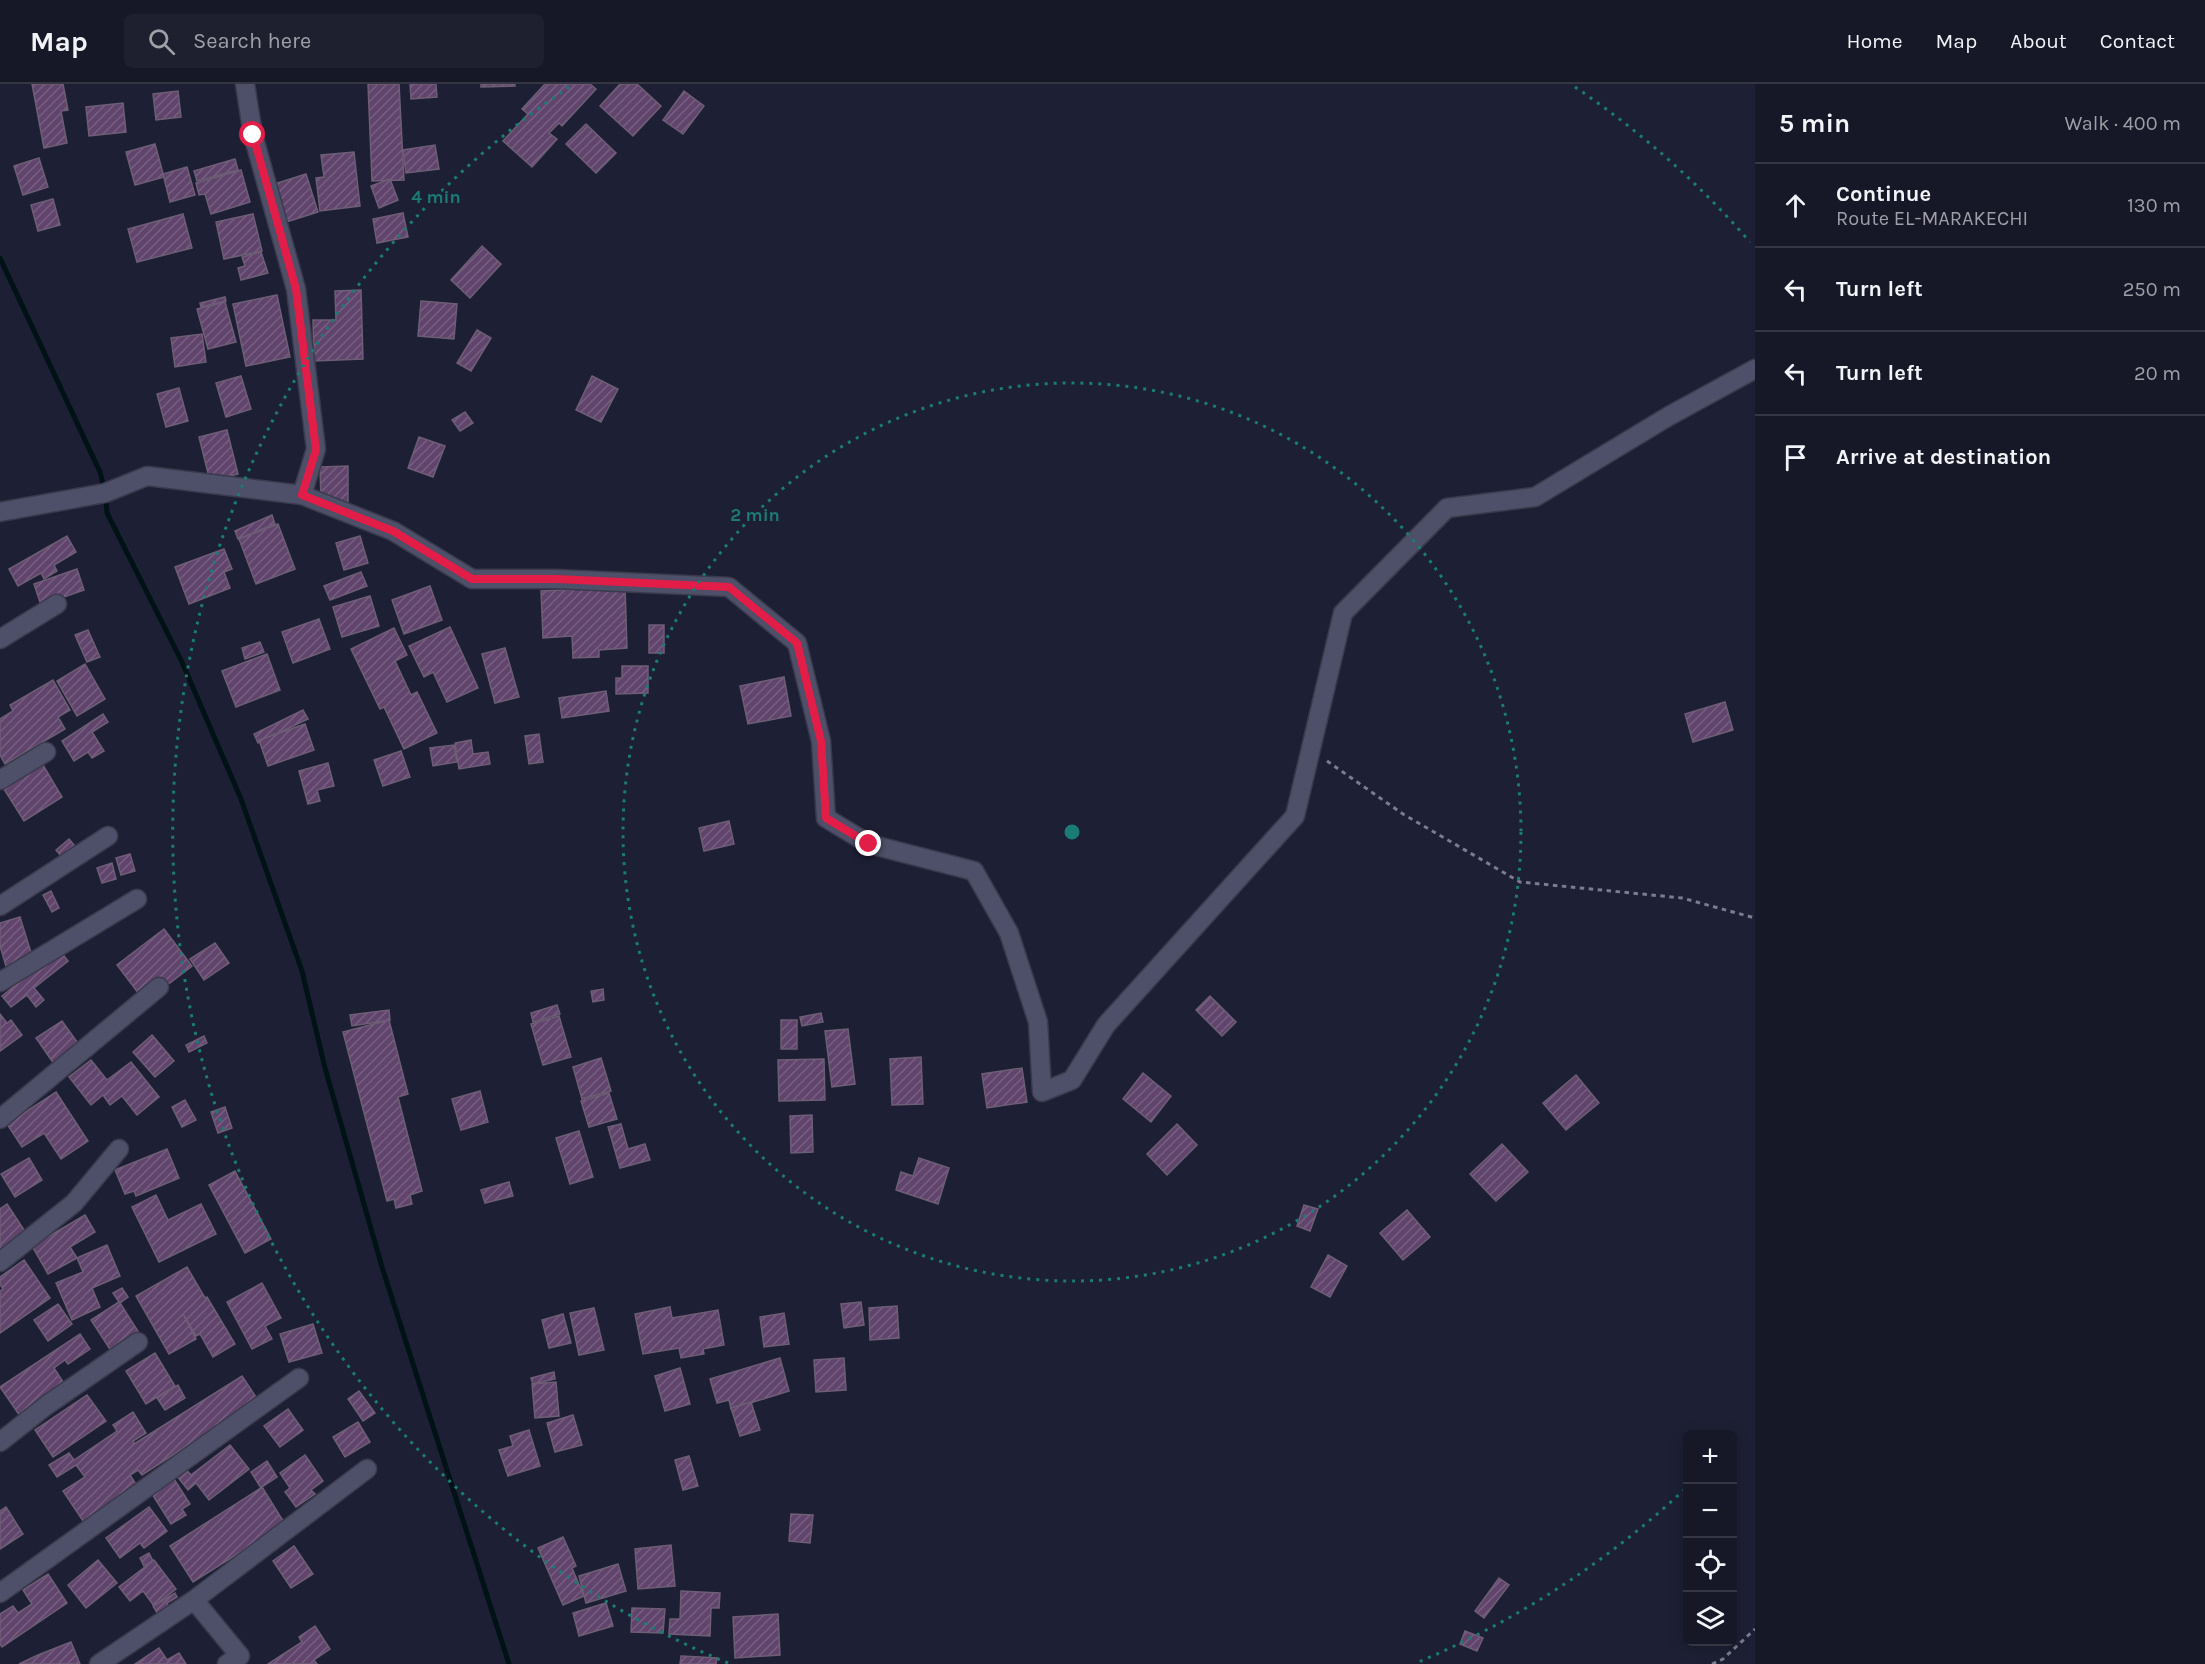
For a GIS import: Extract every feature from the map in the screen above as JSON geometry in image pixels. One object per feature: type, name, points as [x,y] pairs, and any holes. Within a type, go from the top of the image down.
[{"type":"street","points":[[245,84],[253,135],[296,289],[316,450],[302,495]]},
{"type":"street","points":[[0,512],[105,493],[147,476],[208,482],[302,495],[393,531],[472,579],[556,579],[729,587],[797,643],[821,741],[826,818],[869,844],[974,871],[1009,933],[1038,1022],[1042,1092],[1072,1080],[1106,1025],[1295,816],[1343,614],[1447,508],[1535,497],[1669,416],[1755,369]]},
{"type":"street","points":[[0,639],[57,604]]},
{"type":"street","points":[[0,780],[46,752]]},
{"type":"street","points":[[0,906],[108,836]]},
{"type":"street","points":[[0,982],[137,899]]},
{"type":"street","points":[[0,1119],[159,987]]},
{"type":"street","points":[[0,1262],[74,1203],[119,1149]]},
{"type":"street","points":[[0,1442],[47,1405],[138,1342]]},
{"type":"street","points":[[0,1593],[299,1378]]},
{"type":"street","points":[[99,1664],[194,1600],[367,1469]]},
{"type":"street","points":[[194,1600],[240,1656],[227,1664]]},
{"type":"path","points":[[1311,749],[1402,814],[1520,882],[1683,898],[1755,918]]},
{"type":"path","points":[[1712,1664],[1723,1659],[1755,1629]]},
{"type":"building","points":[[32,84],[63,84],[68,110],[61,111],[67,143],[44,148]]},
{"type":"building","points":[[368,84],[399,84],[404,180],[372,181]]},
{"type":"building","points":[[410,84],[436,84],[437,97],[411,99]]},
{"type":"building","points":[[481,84],[515,84],[515,86],[481,87]]},
{"type":"building","points":[[545,84],[590,84],[596,89],[562,126],[559,123],[549,133],[557,139],[532,167],[503,141],[528,114],[522,109]]},
{"type":"building","points":[[620,84],[637,84],[661,106],[633,136],[600,106]]},
{"type":"building","points":[[178,91],[181,117],[156,120],[153,94]]},
{"type":"building","points":[[684,91],[704,106],[683,134],[663,120]]},
{"type":"building","points":[[123,103],[126,132],[89,136],[86,107]]},
{"type":"building","points":[[586,124],[616,153],[596,173],[566,144]]},
{"type":"building","points":[[155,144],[164,177],[135,185],[126,152]]},
{"type":"building","points":[[435,145],[439,169],[406,173],[403,150]]},
{"type":"building","points":[[354,152],[360,206],[320,211],[316,178],[324,177],[321,155]]},
{"type":"building","points":[[39,158],[48,187],[23,195],[14,166]]},
{"type":"building","points":[[235,159],[238,170],[197,181],[194,171]]},
{"type":"building","points":[[187,167],[195,195],[170,202],[163,174]]},
{"type":"building","points":[[241,170],[250,202],[211,214],[205,194],[199,195],[196,183]]},
{"type":"building","points":[[306,174],[318,212],[280,224],[268,186]]},
{"type":"building","points":[[390,179],[398,200],[379,208],[371,186]]},
{"type":"building","points":[[53,199],[60,225],[38,231],[31,205]]},
{"type":"building","points":[[403,213],[408,237],[377,243],[373,219]]},
{"type":"building","points":[[183,214],[192,248],[137,262],[128,229]]},
{"type":"building","points":[[253,214],[262,251],[224,259],[216,222]]},
{"type":"building","points":[[482,246],[501,264],[470,298],[451,280]]},
{"type":"building","points":[[261,252],[268,273],[241,280],[238,268],[245,266],[242,257]]},
{"type":"building","points":[[361,290],[363,359],[314,361],[313,320],[336,320],[335,291]]},
{"type":"building","points":[[277,295],[290,357],[246,366],[233,304]]},
{"type":"building","points":[[225,297],[226,301],[201,307],[200,303]]},
{"type":"building","points":[[421,301],[457,304],[454,339],[418,336]]},
{"type":"building","points":[[225,302],[236,342],[208,349],[197,309]]},
{"type":"building","points":[[477,330],[491,338],[471,371],[457,363]]},
{"type":"building","points":[[202,334],[206,362],[175,367],[171,338]]},
{"type":"building","points":[[241,376],[251,409],[226,417],[216,383]]},
{"type":"building","points":[[592,376],[618,389],[601,422],[576,410]]},
{"type":"building","points":[[179,388],[188,421],[166,427],[157,394]]},
{"type":"building","points":[[465,412],[473,423],[460,431],[452,420]]},
{"type":"building","points":[[227,430],[238,474],[210,481],[199,437]]},
{"type":"building","points":[[419,437],[445,446],[433,477],[408,468]]},
{"type":"building","points":[[348,466],[348,502],[321,503],[320,467]]},
{"type":"building","points":[[272,515],[275,524],[238,539],[235,531]]},
{"type":"building","points":[[278,524],[295,569],[256,584],[239,539]]},
{"type":"building","points":[[67,536],[76,552],[54,565],[57,571],[44,579],[41,573],[18,586],[9,569]]},
{"type":"building","points":[[360,536],[368,563],[344,570],[336,543]]},
{"type":"building","points":[[224,549],[232,569],[224,572],[230,588],[189,604],[175,567]]},
{"type":"building","points":[[77,569],[84,590],[41,605],[34,584]]},
{"type":"building","points":[[361,572],[367,586],[330,600],[324,586]]},
{"type":"building","points":[[430,586],[442,620],[404,634],[392,600]]},
{"type":"building","points":[[625,587],[627,648],[599,650],[599,657],[573,658],[572,636],[543,638],[541,591]]},
{"type":"building","points":[[370,596],[379,626],[342,637],[333,607]]},
{"type":"building","points":[[319,619],[330,649],[293,663],[282,632]]},
{"type":"building","points":[[649,625],[664,625],[664,653],[649,653]]},
{"type":"building","points":[[450,627],[478,688],[447,702],[433,672],[424,677],[409,646]]},
{"type":"building","points":[[394,628],[407,655],[395,661],[411,695],[417,692],[437,733],[404,749],[384,707],[380,709],[351,649]]},
{"type":"building","points":[[88,630],[100,657],[87,662],[75,635]]},
{"type":"building","points":[[260,642],[264,652],[245,659],[242,648]]},
{"type":"building","points":[[505,648],[519,697],[495,703],[482,654]]},
{"type":"building","points":[[267,654],[280,690],[236,707],[222,671]]},
{"type":"building","points":[[85,664],[105,699],[77,716],[57,681]]},
{"type":"building","points":[[622,666],[648,666],[648,693],[616,694],[616,678],[622,678]]},
{"type":"building","points":[[784,677],[791,716],[748,724],[740,686]]},
{"type":"building","points":[[53,680],[70,710],[58,717],[65,729],[5,764],[0,755],[0,719],[13,711],[10,705]]},
{"type":"building","points":[[606,691],[609,711],[562,718],[559,698]]},
{"type":"building","points":[[1725,702],[1733,730],[1693,742],[1685,714]]},
{"type":"building","points":[[303,710],[308,719],[258,743],[254,734]]},
{"type":"building","points":[[103,714],[108,722],[92,732],[104,751],[92,758],[88,752],[74,761],[62,741]]},
{"type":"building","points":[[305,724],[314,750],[268,766],[259,740]]},
{"type":"building","points":[[539,734],[543,762],[529,764],[525,736]]},
{"type":"building","points":[[471,740],[473,754],[488,752],[490,764],[459,769],[455,743]]},
{"type":"building","points":[[454,745],[457,762],[433,766],[430,748]]},
{"type":"building","points":[[401,751],[410,777],[383,786],[374,760]]},
{"type":"building","points":[[328,763],[334,786],[317,790],[320,801],[308,804],[299,771]]},
{"type":"building","points":[[43,765],[62,797],[24,821],[4,789]]},
{"type":"building","points":[[729,821],[734,844],[704,851],[699,828]]},
{"type":"building","points":[[69,839],[74,845],[61,856],[56,850]]},
{"type":"building","points":[[130,854],[135,871],[121,875],[116,858]]},
{"type":"building","points":[[112,863],[116,879],[102,883],[97,868]]},
{"type":"building","points":[[51,891],[59,908],[52,912],[43,895]]},
{"type":"building","points":[[20,917],[33,959],[6,966],[0,946],[0,923]]},
{"type":"building","points":[[164,929],[192,966],[145,1002],[117,965]]},
{"type":"building","points":[[215,943],[229,963],[204,980],[190,959]]},
{"type":"building","points":[[62,953],[68,961],[34,988],[44,1000],[36,1007],[27,995],[11,1007],[2,996],[41,964],[44,968]]},
{"type":"building","points":[[603,989],[604,1000],[593,1002],[591,991]]},
{"type":"building","points":[[1210,996],[1236,1022],[1222,1036],[1196,1010]]},
{"type":"building","points":[[557,1005],[560,1014],[533,1022],[531,1013]]},
{"type":"building","points":[[389,1010],[390,1020],[352,1026],[350,1015]]},
{"type":"building","points":[[821,1013],[823,1022],[802,1026],[800,1017]]},
{"type":"building","points":[[0,1014],[7,1023],[11,1020],[22,1035],[0,1051]]},
{"type":"building","points":[[559,1016],[571,1057],[543,1065],[531,1024]]},
{"type":"building","points":[[389,1020],[408,1094],[398,1097],[422,1191],[410,1195],[412,1204],[396,1208],[394,1199],[387,1201],[343,1032]]},
{"type":"building","points":[[781,1020],[797,1020],[797,1049],[781,1049]]},
{"type":"building","points":[[62,1021],[80,1046],[54,1064],[36,1038]]},
{"type":"building","points":[[848,1029],[855,1084],[832,1087],[825,1031]]},
{"type":"building","points":[[152,1035],[174,1061],[155,1077],[133,1052]]},
{"type":"building","points":[[204,1036],[207,1043],[189,1052],[186,1045]]},
{"type":"building","points":[[921,1057],[923,1104],[892,1105],[890,1059]]},
{"type":"building","points":[[601,1058],[611,1091],[582,1099],[573,1067]]},
{"type":"building","points":[[824,1059],[825,1100],[779,1101],[778,1060]]},
{"type":"building","points":[[91,1060],[107,1080],[131,1062],[159,1097],[137,1115],[122,1096],[110,1105],[103,1095],[91,1105],[69,1077]]},
{"type":"building","points":[[1022,1068],[1027,1102],[987,1108],[982,1074]]},
{"type":"building","points":[[1143,1073],[1171,1096],[1151,1122],[1123,1099]]},
{"type":"building","points":[[1576,1075],[1599,1103],[1566,1130],[1543,1103]]},
{"type":"building","points":[[480,1091],[488,1122],[461,1130],[452,1099]]},
{"type":"building","points":[[56,1092],[88,1141],[61,1159],[44,1133],[22,1147],[7,1124]]},
{"type":"building","points":[[609,1093],[617,1119],[589,1127],[581,1101]]},
{"type":"building","points":[[185,1100],[196,1120],[182,1127],[172,1107]]},
{"type":"building","points":[[225,1107],[232,1128],[218,1133],[211,1112]]},
{"type":"building","points":[[812,1115],[813,1152],[791,1153],[790,1116]]},
{"type":"building","points":[[621,1124],[628,1149],[645,1144],[650,1160],[620,1168],[608,1127]]},
{"type":"building","points":[[1177,1124],[1197,1145],[1167,1175],[1147,1154]]},
{"type":"building","points":[[579,1131],[593,1177],[570,1184],[556,1138]]},
{"type":"building","points":[[1502,1144],[1528,1172],[1496,1201],[1470,1174]]},
{"type":"building","points":[[167,1149],[179,1178],[136,1196],[134,1191],[125,1194],[115,1170]]},
{"type":"building","points":[[29,1158],[42,1180],[15,1197],[1,1174]]},
{"type":"building","points":[[919,1158],[949,1168],[938,1204],[896,1190],[901,1172],[913,1176]]},
{"type":"building","points":[[235,1171],[271,1239],[245,1253],[209,1185]]},
{"type":"building","points":[[509,1182],[513,1196],[485,1203],[481,1190]]},
{"type":"building","points":[[156,1195],[168,1220],[201,1204],[216,1234],[159,1262],[132,1207]]},
{"type":"building","points":[[7,1204],[28,1236],[0,1254],[0,1209]]},
{"type":"building","points":[[1304,1205],[1318,1209],[1310,1231],[1297,1226]]},
{"type":"building","points":[[1407,1210],[1430,1237],[1403,1260],[1380,1233]]},
{"type":"building","points":[[85,1215],[95,1232],[70,1247],[77,1258],[48,1274],[32,1246]]},
{"type":"building","points":[[107,1245],[120,1276],[92,1288],[100,1307],[72,1320],[56,1283],[83,1272],[77,1258]]},
{"type":"building","points":[[1328,1255],[1347,1266],[1330,1297],[1311,1287]]},
{"type":"building","points":[[24,1260],[50,1298],[0,1333],[0,1291],[3,1289],[0,1277]]},
{"type":"building","points":[[187,1267],[235,1344],[213,1357],[200,1334],[196,1336],[183,1314],[196,1339],[169,1354],[136,1296]]},
{"type":"building","points":[[262,1283],[281,1318],[265,1326],[272,1339],[252,1349],[227,1302]]},
{"type":"building","points":[[122,1288],[128,1297],[120,1303],[141,1336],[113,1354],[91,1320],[119,1302],[113,1293]]},
{"type":"building","points":[[861,1302],[864,1325],[844,1328],[841,1304]]},
{"type":"building","points":[[58,1304],[72,1324],[48,1341],[34,1320]]},
{"type":"building","points":[[897,1306],[899,1338],[870,1340],[869,1308]]},
{"type":"building","points":[[670,1307],[672,1318],[718,1310],[724,1345],[703,1349],[704,1354],[681,1358],[679,1348],[643,1354],[635,1314]]},
{"type":"building","points":[[594,1308],[604,1350],[579,1355],[570,1313]]},
{"type":"building","points":[[784,1313],[789,1344],[764,1347],[760,1317]]},
{"type":"building","points":[[563,1314],[571,1343],[549,1348],[542,1320]]},
{"type":"building","points":[[313,1324],[322,1353],[289,1362],[280,1334]]},
{"type":"building","points":[[80,1334],[90,1349],[68,1364],[65,1360],[54,1368],[67,1388],[22,1419],[0,1387]]},
{"type":"building","points":[[155,1353],[175,1386],[146,1404],[126,1371]]},
{"type":"building","points":[[780,1358],[789,1391],[731,1409],[729,1400],[717,1403],[710,1379]]},
{"type":"building","points":[[844,1358],[846,1390],[816,1392],[814,1360]]},
{"type":"building","points":[[680,1368],[690,1404],[665,1411],[655,1376]]},
{"type":"building","points":[[554,1372],[555,1379],[533,1384],[531,1378]]},
{"type":"building","points":[[242,1376],[258,1400],[142,1475],[138,1470],[130,1475],[137,1486],[83,1521],[63,1491],[85,1477],[76,1465],[57,1477],[49,1465],[69,1453],[74,1460],[117,1431],[113,1425],[133,1412],[146,1433],[133,1441],[134,1444]]},
{"type":"building","points":[[556,1382],[559,1416],[535,1418],[532,1384]]},
{"type":"building","points":[[178,1385],[185,1398],[165,1410],[157,1398]]},
{"type":"building","points":[[359,1391],[375,1413],[363,1421],[348,1399]]},
{"type":"building","points":[[87,1395],[106,1421],[53,1457],[35,1430]]},
{"type":"building","points":[[751,1402],[760,1430],[740,1436],[731,1408]]},
{"type":"building","points":[[288,1409],[303,1430],[280,1447],[264,1426]]},
{"type":"building","points":[[573,1415],[582,1445],[555,1452],[547,1423]]},
{"type":"building","points":[[358,1422],[370,1442],[345,1457],[333,1437]]},
{"type":"building","points":[[529,1430],[540,1466],[508,1476],[499,1450],[513,1446],[510,1436]]},
{"type":"building","points":[[230,1445],[249,1469],[209,1500],[196,1483],[188,1490],[176,1475],[185,1468],[191,1475]]},
{"type":"building","points":[[305,1455],[323,1481],[311,1490],[315,1494],[296,1507],[285,1492],[290,1488],[280,1473]]},
{"type":"building","points":[[689,1456],[698,1486],[683,1490],[675,1460]]},
{"type":"building","points":[[267,1461],[277,1477],[262,1487],[285,1524],[193,1582],[170,1546],[261,1488],[251,1472]]},
{"type":"building","points":[[174,1479],[190,1504],[182,1509],[186,1515],[171,1524],[152,1494]]},
{"type":"building","points":[[6,1507],[23,1534],[0,1549],[0,1511]]},
{"type":"building","points":[[149,1507],[167,1531],[144,1548],[140,1543],[120,1558],[106,1538]]},
{"type":"building","points":[[791,1514],[813,1515],[810,1543],[789,1541]]},
{"type":"building","points":[[563,1537],[576,1566],[572,1568],[584,1596],[563,1605],[538,1548]]},
{"type":"building","points":[[671,1545],[675,1586],[638,1589],[635,1549]]},
{"type":"building","points":[[294,1546],[313,1574],[291,1588],[273,1561]]},
{"type":"building","points":[[149,1553],[153,1561],[144,1566],[140,1558]]},
{"type":"building","points":[[98,1560],[117,1583],[86,1608],[68,1585]]},
{"type":"building","points":[[154,1560],[176,1589],[154,1606],[143,1591],[130,1601],[119,1587]]},
{"type":"building","points":[[618,1564],[626,1591],[586,1603],[579,1576]]},
{"type":"building","points":[[48,1574],[67,1603],[2,1647],[0,1644],[0,1614],[13,1606],[18,1613],[32,1604],[23,1590]]},
{"type":"building","points":[[1499,1578],[1509,1585],[1484,1618],[1475,1611]]},
{"type":"building","points":[[681,1591],[720,1593],[719,1608],[711,1608],[710,1636],[669,1634],[670,1619],[680,1619]]},
{"type":"building","points":[[175,1593],[177,1597],[167,1603],[171,1611],[160,1618],[153,1606]]},
{"type":"building","points":[[606,1603],[613,1626],[579,1636],[573,1613]]},
{"type":"building","points":[[632,1608],[665,1609],[663,1633],[631,1632]]},
{"type":"building","points":[[778,1614],[780,1655],[735,1658],[733,1617]]},
{"type":"building","points":[[315,1626],[330,1649],[314,1660],[317,1664],[268,1664],[302,1642],[299,1637]]},
{"type":"building","points":[[1465,1631],[1483,1638],[1477,1651],[1460,1644]]},
{"type":"building","points":[[71,1642],[80,1664],[19,1664],[38,1655]]},
{"type":"building","points":[[159,1648],[167,1660],[179,1653],[186,1664],[135,1664]]},
{"type":"building","points":[[681,1656],[717,1658],[716,1664],[680,1664]]},
{"type":"waterway","points":[[0,258],[100,472],[104,488]]},
{"type":"waterway","points":[[106,498],[107,513],[182,662],[241,799],[302,971],[325,1068],[382,1267],[509,1664]]},
{"type":"route","points":[[253,135],[296,289],[316,450],[302,495],[393,531],[472,579],[556,579],[729,587],[797,643],[821,741],[826,818],[869,844]]}]
